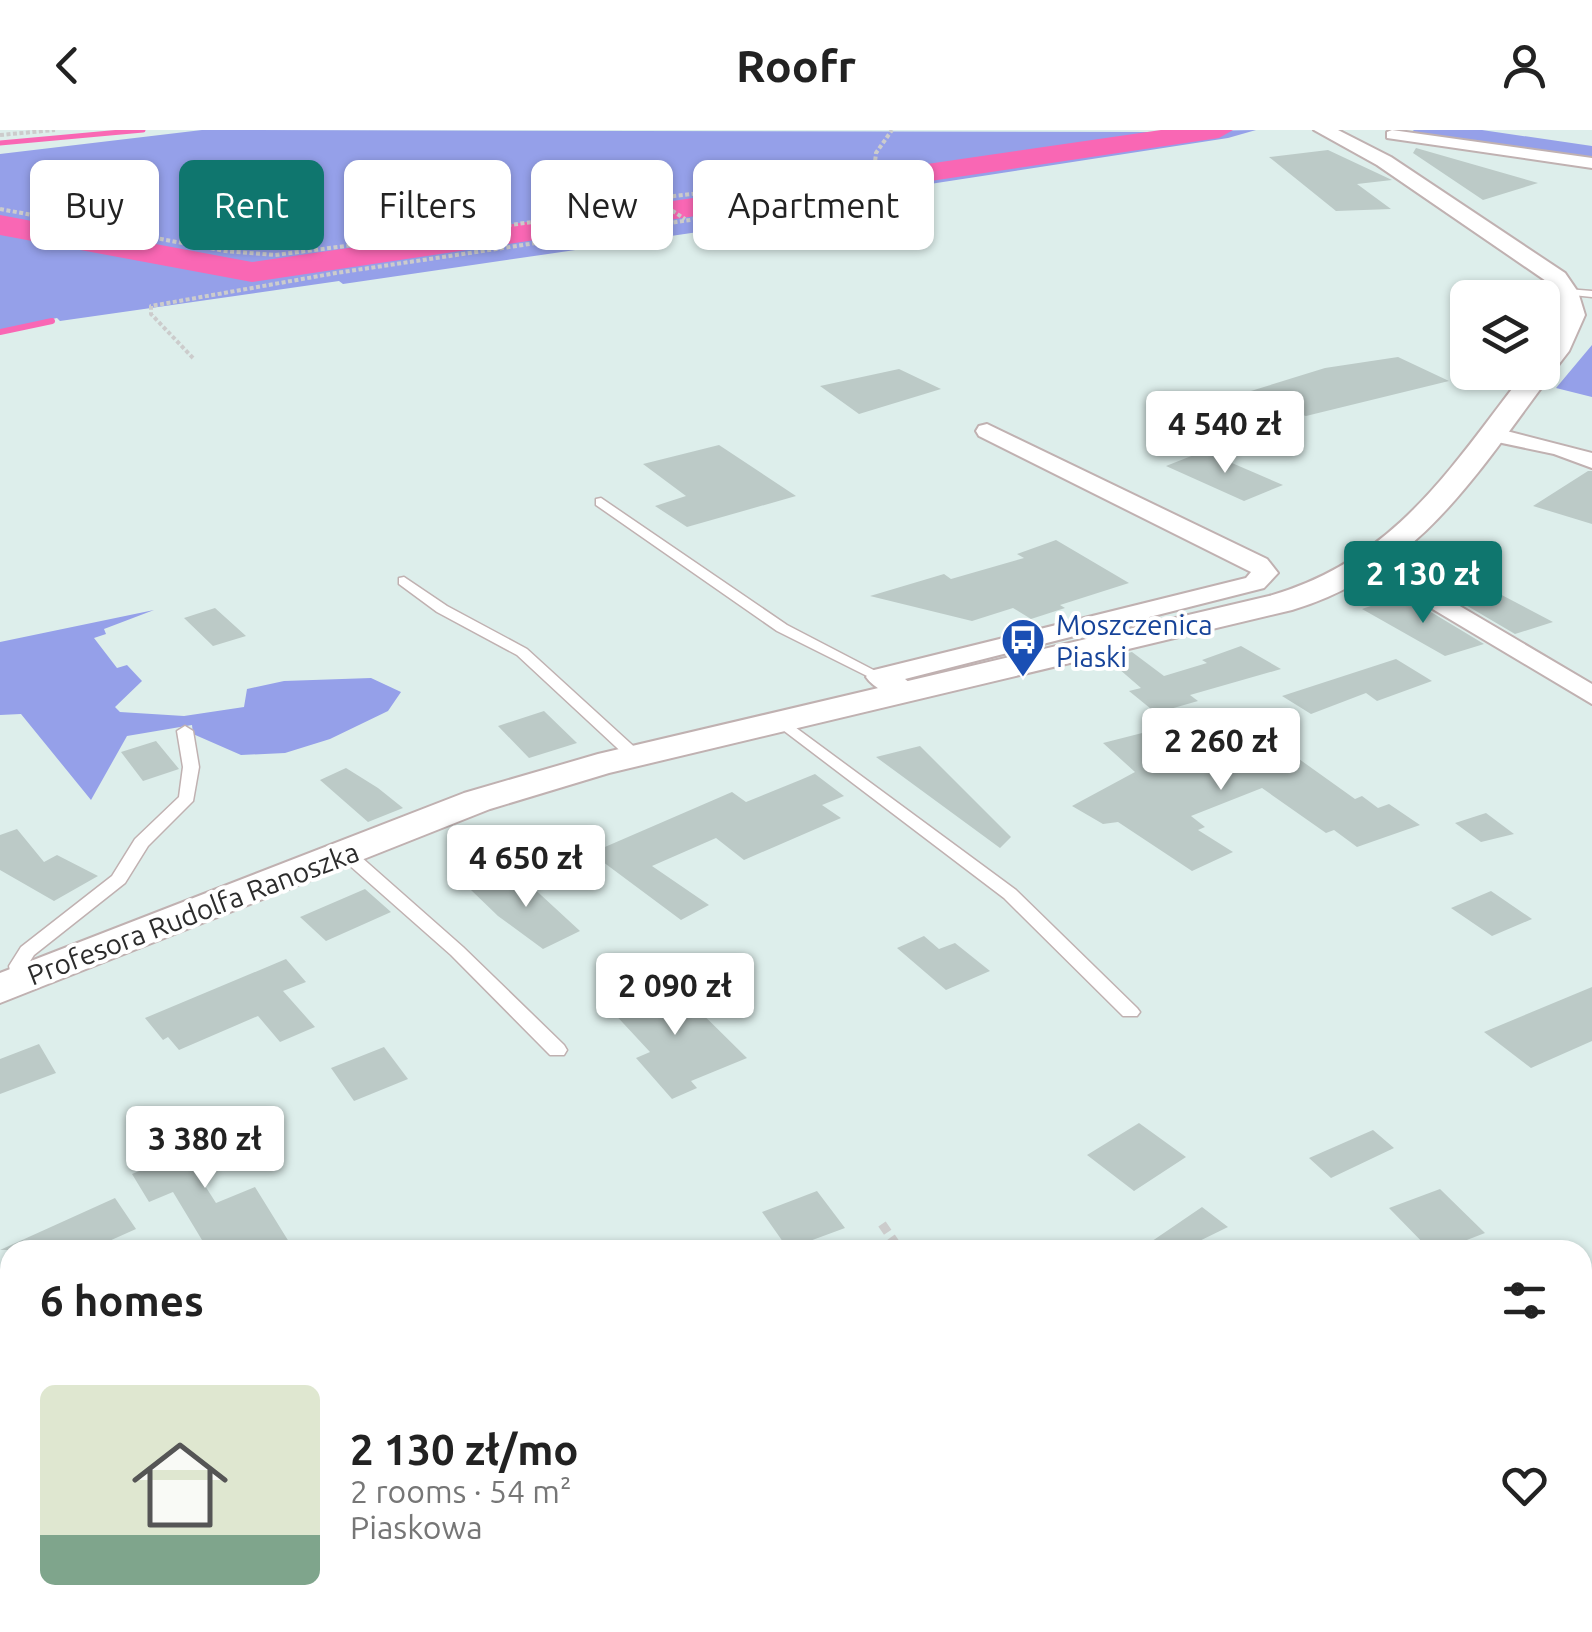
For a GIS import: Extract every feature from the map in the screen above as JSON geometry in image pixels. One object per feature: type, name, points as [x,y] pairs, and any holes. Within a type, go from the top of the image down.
[{"type":"street","points":[[1324,130],[1360,147],[1537,263],[1567,292]]},
{"type":"street","points":[[1360,147],[1395,132],[1592,163]]},
{"type":"street","name":"Profesora Rudolfa Ranoszka","points":[[1560,346],[1574,319],[1567,292]]},
{"type":"street","name":"Profesora Rudolfa Ranoszka","points":[[893,684],[1282,602],[1346,580],[1410,532],[1525,390]]},
{"type":"street","name":"Profesora Rudolfa Ranoszka","points":[[10,985],[477,801],[780,720],[893,684],[1238,587],[1264,576],[1258,564],[987,431]]},
{"type":"street","points":[[1491,434],[1542,444],[1592,461]]},
{"type":"street","points":[[1373,563],[1592,696]]},
{"type":"lane","points":[[1567,292],[1592,294]]},
{"type":"lane","points":[[601,502],[782,628],[893,684]]},
{"type":"lane","points":[[404,581],[442,609],[522,652],[635,756]]},
{"type":"lane","points":[[780,720],[1010,894],[1130,1012]]},
{"type":"lane","points":[[10,985],[28,951],[119,879],[141,844],[187,798],[191,767],[185,731]]},
{"type":"lane","points":[[346,853],[457,951],[557,1050]]},
{"type":"path","points":[[2,134],[55,130]]},
{"type":"path","points":[[673,196],[866,175],[874,171],[876,153],[892,130]]},
{"type":"path","points":[[0,209],[225,252],[275,256],[531,222]]},
{"type":"path","points":[[673,211],[688,221]]},
{"type":"path","points":[[193,358],[152,314],[151,306],[354,270],[693,220]]},
{"type":"path","points":[[882,1224],[893,1240]]},
{"type":"shaded area","points":[[202,130],[1256,130],[1228,138],[934,183],[934,160],[693,160],[693,233],[673,236],[673,160],[531,160],[531,250],[575,250],[343,284],[339,281],[60,321],[57,318],[0,330],[0,154]]},
{"type":"shaded area","points":[[1414,130],[1482,130],[1592,146],[1592,161],[1407,135]]},
{"type":"shaded area","points":[[1592,345],[1592,397],[1560,389],[1560,383]]},
{"type":"shaded area","points":[[154,610],[104,629],[106,634],[94,638],[117,668],[127,665],[142,681],[115,707],[120,712],[184,716],[244,707],[247,689],[284,681],[371,678],[401,692],[388,711],[330,739],[285,753],[241,755],[193,734],[192,725],[127,736],[91,800],[21,714],[0,715],[0,642]]},
{"type":"building","points":[[1416,148],[1538,183],[1483,200],[1413,153]]},
{"type":"building","points":[[1328,150],[1392,180],[1357,184],[1391,209],[1336,211],[1269,157]]},
{"type":"building","points":[[1398,357],[1449,381],[1306,416],[1238,395],[1325,368]]},
{"type":"building","points":[[899,369],[941,389],[859,414],[820,386]]},
{"type":"building","points":[[719,445],[796,496],[687,527],[655,506],[686,496],[643,464]]},
{"type":"building","points":[[1204,451],[1283,485],[1244,501],[1166,466]]},
{"type":"building","points":[[1592,471],[1592,524],[1533,506]]},
{"type":"building","points":[[1056,540],[1129,583],[1060,605],[1065,608],[1031,619],[1013,608],[972,621],[870,596],[944,574],[951,579],[1024,558],[1017,554]]},
{"type":"building","points":[[1475,581],[1553,622],[1515,634],[1442,591]]},
{"type":"building","points":[[1400,596],[1484,644],[1445,656],[1362,609]]},
{"type":"building","points":[[215,608],[246,636],[213,646],[184,618]]},
{"type":"building","points":[[1241,646],[1281,669],[1190,695],[1198,701],[1156,713],[1129,691],[1141,688],[1111,662],[1116,656],[1132,652],[1164,676],[1207,663],[1202,660]]},
{"type":"building","points":[[1396,659],[1432,681],[1377,701],[1366,693],[1311,714],[1282,696]]},
{"type":"building","points":[[544,711],[577,743],[529,758],[498,726]]},
{"type":"building","points":[[1193,720],[1252,760],[1285,749],[1355,799],[1362,796],[1378,808],[1389,804],[1420,825],[1357,847],[1334,830],[1326,833],[1262,788],[1191,816],[1205,827],[1198,830],[1233,852],[1192,871],[1118,822],[1103,824],[1072,806],[1135,772],[1103,743]]},
{"type":"building","points":[[156,741],[179,769],[143,781],[121,752]]},
{"type":"building","points":[[920,746],[1011,837],[1000,848],[876,757]]},
{"type":"building","points":[[346,768],[403,808],[368,822],[320,780]]},
{"type":"building","points":[[815,774],[844,796],[822,805],[841,818],[744,860],[716,838],[652,866],[709,905],[681,920],[591,853],[732,792],[746,802]]},
{"type":"building","points":[[1486,813],[1514,834],[1481,842],[1455,823]]},
{"type":"building","points":[[17,829],[44,862],[57,855],[98,876],[54,901],[0,870],[0,835]]},
{"type":"building","points":[[516,872],[580,931],[543,949],[471,890]]},
{"type":"building","points":[[365,889],[391,912],[326,941],[300,917]]},
{"type":"building","points":[[1491,891],[1532,919],[1492,936],[1451,908]]},
{"type":"building","points":[[924,936],[939,949],[955,943],[990,971],[946,990],[897,948]]},
{"type":"building","points":[[286,959],[306,982],[283,991],[315,1027],[280,1042],[258,1016],[179,1050],[168,1037],[163,1040],[145,1018]]},
{"type":"building","points":[[668,980],[747,1058],[691,1081],[697,1088],[672,1099],[636,1058],[650,1052],[610,1009],[620,1006],[615,1001]]},
{"type":"building","points":[[1592,987],[1592,1041],[1531,1068],[1484,1032]]},
{"type":"building","points":[[39,1044],[56,1073],[0,1094],[0,1059]]},
{"type":"building","points":[[384,1047],[408,1079],[354,1101],[331,1068]]},
{"type":"building","points":[[193,1113],[215,1144],[186,1156],[216,1203],[255,1187],[288,1240],[202,1240],[173,1192],[149,1202],[132,1174],[154,1165],[135,1134]]},
{"type":"building","points":[[1139,1123],[1186,1157],[1134,1191],[1087,1155]]},
{"type":"building","points":[[1373,1130],[1394,1148],[1331,1178],[1309,1158]]},
{"type":"building","points":[[1440,1189],[1485,1233],[1467,1240],[1420,1240],[1389,1208]]},
{"type":"building","points":[[817,1191],[845,1228],[812,1240],[782,1240],[762,1212]]},
{"type":"building","points":[[115,1198],[136,1229],[111,1240],[22,1240]]},
{"type":"building","points":[[1202,1207],[1228,1227],[1201,1240],[1154,1240]]},
{"type":"waterway","points":[[0,143],[143,130]]},
{"type":"waterway","points":[[0,225],[252,272],[1219,130]]},
{"type":"waterway","points":[[0,332],[52,321]]},
{"type":"place","name":"Moszczenica Piaski","points":[[1023,678]]}]
